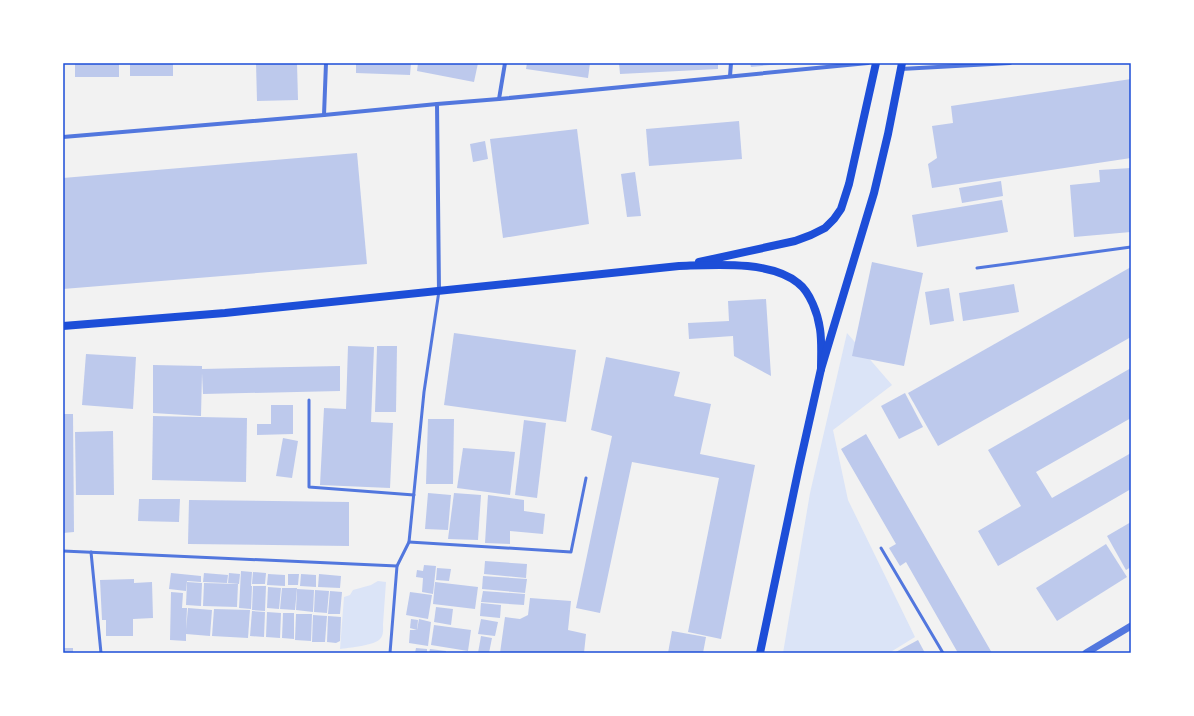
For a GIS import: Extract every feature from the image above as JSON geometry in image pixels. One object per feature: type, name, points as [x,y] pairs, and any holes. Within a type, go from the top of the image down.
[{"type":"main road","points":[[679,266],[795,241],[825,228],[834,219],[841,209],[849,184],[876,63]]},
{"type":"main road","points":[[760,653],[821,369],[874,193],[902,66]]},
{"type":"main road","points":[[63,326],[232,312],[679,266],[730,264],[775,271],[789,276],[799,284],[808,295],[815,311],[820,329],[821,369]]},
{"type":"street","points":[[324,115],[326,63]]},
{"type":"street","points":[[499,99],[505,63]]},
{"type":"street","points":[[730,76],[732,63]]},
{"type":"street","points":[[63,138],[499,99],[868,63]]},
{"type":"street","points":[[902,66],[1010,63]]},
{"type":"street","points":[[437,104],[439,291]]},
{"type":"street","points":[[1086,653],[1131,626]]},
{"type":"lane","points":[[977,268],[1131,247]]},
{"type":"lane","points":[[390,653],[397,566],[409,542],[424,392],[439,291]]},
{"type":"lane","points":[[309,400],[309,487],[414,495]]},
{"type":"lane","points":[[409,542],[571,552],[586,478]]},
{"type":"lane","points":[[881,548],[943,653]]},
{"type":"lane","points":[[63,551],[397,566]]},
{"type":"lane","points":[[91,552],[101,653]]},
{"type":"shaded area","points":[[847,333],[892,385],[833,430],[848,500],[915,637],[889,653],[783,653],[810,493]]},
{"type":"shaded area","points":[[378,581],[386,582],[382,636],[377,641],[368,645],[340,649],[344,597],[350,595],[353,590],[371,585]]},
{"type":"building","points":[[75,63],[119,63],[119,77],[75,77]]},
{"type":"building","points":[[130,63],[173,63],[173,76],[130,76]]},
{"type":"building","points":[[256,63],[297,63],[298,100],[257,101]]},
{"type":"building","points":[[356,63],[411,63],[410,75],[356,73]]},
{"type":"building","points":[[418,63],[478,63],[474,82],[417,71]]},
{"type":"building","points":[[527,63],[590,63],[588,78],[526,69]]},
{"type":"building","points":[[619,63],[718,63],[718,69],[620,74]]},
{"type":"building","points":[[750,63],[780,63],[780,64],[751,67]]},
{"type":"building","points":[[1131,79],[1131,158],[932,188],[928,164],[937,158],[932,126],[953,123],[951,106]]},
{"type":"building","points":[[739,121],[742,159],[649,166],[646,129]]},
{"type":"building","points":[[577,129],[589,224],[503,238],[490,139]]},
{"type":"building","points":[[485,141],[488,159],[473,162],[470,144]]},
{"type":"building","points":[[357,153],[367,264],[63,289],[63,178]]},
{"type":"building","points":[[1131,168],[1131,232],[1074,237],[1070,185],[1100,182],[1099,170]]},
{"type":"building","points":[[635,172],[641,216],[627,217],[621,174]]},
{"type":"building","points":[[1001,181],[1003,196],[962,203],[959,188]]},
{"type":"building","points":[[1002,200],[1008,232],[917,247],[912,215]]},
{"type":"building","points":[[872,262],[923,273],[904,366],[852,356]]},
{"type":"building","points":[[1131,267],[1131,337],[938,446],[908,393]]},
{"type":"building","points":[[1014,284],[1019,312],[963,321],[959,293]]},
{"type":"building","points":[[949,288],[954,321],[930,325],[925,292]]},
{"type":"building","points":[[766,299],[771,376],[734,356],[733,336],[689,339],[688,323],[729,321],[728,301]]},
{"type":"building","points":[[454,333],[576,350],[566,422],[444,405]]},
{"type":"building","points":[[348,346],[374,347],[371,422],[393,423],[390,488],[320,485],[324,408],[346,409]]},
{"type":"building","points":[[377,346],[397,346],[396,412],[375,412]]},
{"type":"building","points":[[86,354],[136,357],[133,409],[82,405]]},
{"type":"building","points":[[606,357],[680,372],[674,396],[711,404],[700,454],[755,465],[721,639],[688,632],[719,478],[632,462],[600,613],[576,608],[612,436],[591,430]]},
{"type":"building","points":[[153,365],[202,366],[202,369],[340,366],[340,391],[203,394],[202,373],[201,416],[153,413]]},
{"type":"building","points":[[1131,368],[1131,418],[1036,472],[1052,498],[1131,453],[1131,489],[998,566],[978,531],[1021,506],[988,450]]},
{"type":"building","points":[[905,393],[923,427],[899,439],[881,406]]},
{"type":"building","points":[[271,405],[293,405],[293,434],[257,435],[257,424],[271,424]]},
{"type":"building","points":[[63,414],[73,414],[74,532],[63,533]]},
{"type":"building","points":[[153,416],[247,418],[246,482],[152,480]]},
{"type":"building","points":[[428,419],[454,419],[453,484],[426,484]]},
{"type":"building","points":[[524,420],[546,423],[537,498],[515,495]]},
{"type":"building","points":[[113,431],[114,495],[76,495],[75,432]]},
{"type":"building","points":[[866,434],[992,653],[958,653],[906,562],[900,566],[889,548],[896,544],[841,449]]},
{"type":"building","points":[[283,438],[298,441],[292,478],[276,476]]},
{"type":"building","points":[[463,448],[515,452],[510,495],[457,488]]},
{"type":"building","points":[[428,493],[451,495],[448,530],[425,529]]},
{"type":"building","points":[[454,493],[481,495],[478,540],[448,539]]},
{"type":"building","points":[[488,495],[524,500],[524,511],[545,514],[543,534],[510,531],[510,544],[485,543]]},
{"type":"building","points":[[139,499],[180,499],[179,522],[138,521]]},
{"type":"building","points":[[189,500],[349,502],[349,546],[188,544]]},
{"type":"building","points":[[1131,522],[1131,567],[1126,570],[1107,536]]},
{"type":"building","points":[[1106,544],[1127,577],[1057,621],[1036,588]]},
{"type":"building","points":[[485,561],[527,564],[526,578],[484,574]]},
{"type":"building","points":[[424,565],[436,566],[433,594],[422,592],[423,578],[416,577],[417,570],[423,571]]},
{"type":"building","points":[[437,568],[451,569],[449,581],[436,580]]},
{"type":"building","points":[[241,571],[252,572],[251,609],[239,608]]},
{"type":"building","points":[[253,572],[266,573],[265,584],[252,584]]},
{"type":"building","points":[[171,573],[201,576],[201,582],[187,581],[186,591],[169,589]]},
{"type":"building","points":[[204,573],[228,575],[227,583],[203,582]]},
{"type":"building","points":[[229,573],[240,574],[239,584],[228,583]]},
{"type":"building","points":[[268,574],[285,575],[285,586],[267,585]]},
{"type":"building","points":[[288,574],[299,574],[298,585],[288,585]]},
{"type":"building","points":[[301,574],[316,575],[316,587],[300,586]]},
{"type":"building","points":[[319,574],[341,576],[340,588],[318,587]]},
{"type":"building","points":[[483,576],[527,579],[525,593],[482,589]]},
{"type":"building","points":[[134,579],[134,583],[152,582],[153,618],[133,619],[133,636],[106,636],[106,620],[102,620],[100,580]]},
{"type":"building","points":[[187,582],[202,583],[201,606],[186,605]]},
{"type":"building","points":[[435,582],[478,587],[475,609],[433,604]]},
{"type":"building","points":[[204,583],[238,584],[237,607],[203,606]]},
{"type":"building","points":[[253,586],[266,586],[265,611],[252,610]]},
{"type":"building","points":[[268,587],[281,588],[279,609],[267,608]]},
{"type":"building","points":[[282,588],[297,588],[295,610],[280,609]]},
{"type":"building","points":[[297,589],[314,590],[313,612],[296,610]]},
{"type":"building","points":[[315,590],[329,591],[327,613],[314,612]]},
{"type":"building","points":[[330,591],[342,592],[340,614],[328,614]]},
{"type":"building","points":[[483,591],[525,594],[524,605],[481,602]]},
{"type":"building","points":[[171,592],[183,593],[182,608],[187,608],[186,630],[188,608],[212,610],[210,636],[186,634],[186,641],[170,640]]},
{"type":"building","points":[[410,592],[432,595],[428,619],[406,615]]},
{"type":"building","points":[[530,598],[571,601],[568,630],[586,634],[584,653],[500,653],[505,617],[520,619],[528,615]]},
{"type":"building","points":[[481,603],[501,605],[500,618],[480,616]]},
{"type":"building","points":[[436,607],[453,609],[451,625],[434,622]]},
{"type":"building","points":[[214,609],[250,610],[248,638],[212,636]]},
{"type":"building","points":[[252,611],[265,612],[264,637],[250,636]]},
{"type":"building","points":[[267,612],[281,613],[280,638],[266,637]]},
{"type":"building","points":[[283,613],[294,613],[294,639],[282,638]]},
{"type":"building","points":[[296,614],[312,614],[311,641],[295,640]]},
{"type":"building","points":[[313,615],[327,616],[325,642],[312,642]]},
{"type":"building","points":[[328,616],[341,617],[340,641],[336,643],[327,642]]},
{"type":"building","points":[[411,619],[418,620],[417,630],[410,628]]},
{"type":"building","points":[[419,619],[431,622],[428,646],[409,643],[410,630],[417,630]]},
{"type":"building","points":[[481,619],[498,622],[495,636],[478,634]]},
{"type":"building","points":[[434,625],[471,630],[468,651],[431,645]]},
{"type":"building","points":[[672,631],[706,637],[703,653],[668,653]]},
{"type":"building","points":[[481,636],[492,638],[489,653],[478,653]]},
{"type":"building","points":[[918,640],[925,653],[894,653]]},
{"type":"building","points":[[63,648],[73,648],[73,653],[63,653]]},
{"type":"building","points":[[416,648],[427,649],[427,653],[415,653]]},
{"type":"building","points":[[430,649],[446,651],[446,653],[429,653]]}]
